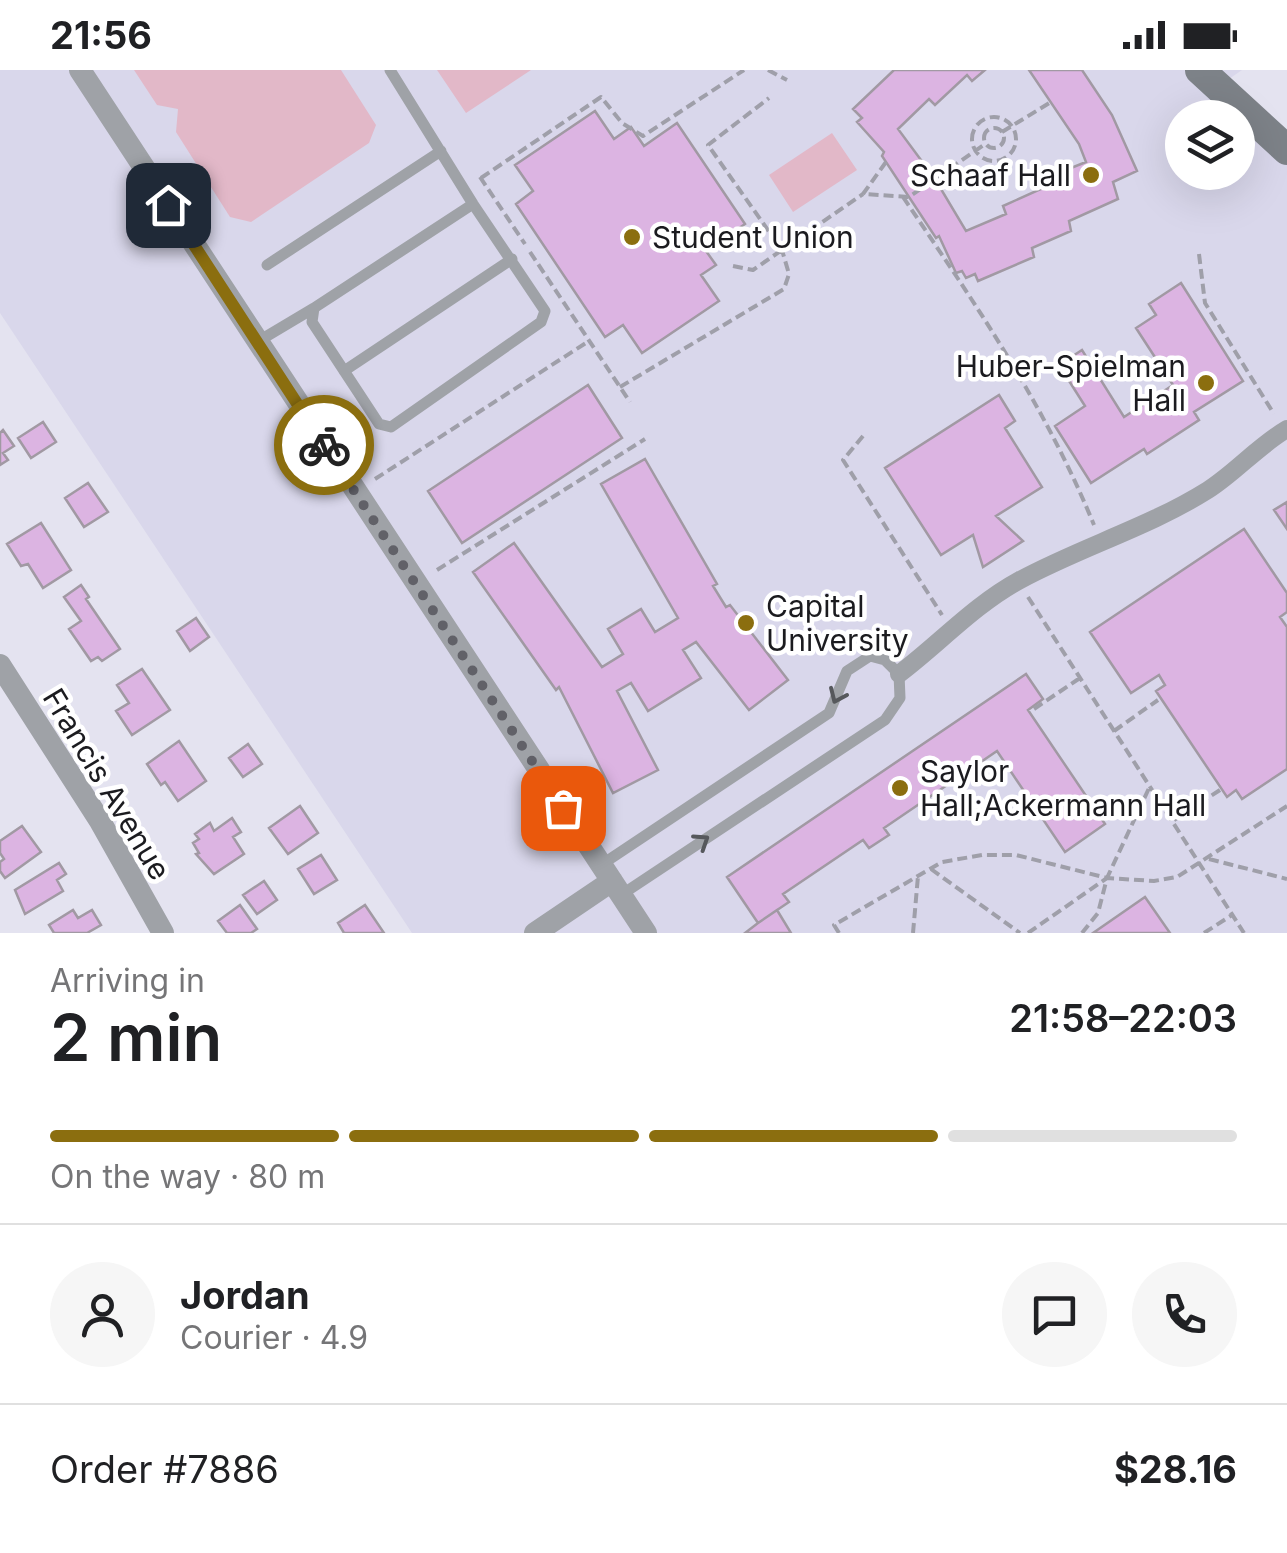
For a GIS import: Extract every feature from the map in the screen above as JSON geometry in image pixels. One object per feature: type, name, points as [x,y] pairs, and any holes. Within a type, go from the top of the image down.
[{"type":"main road","points":[[1200,70],[1287,150]]},
{"type":"street","points":[[80,70],[646,933]]},
{"type":"street","points":[[899,674],[950,629],[1018,581],[1209,489],[1266,441],[1286,430]]},
{"type":"street","name":"Francis Avenue","points":[[0,665],[100,821],[162,933]]},
{"type":"street","points":[[535,933],[611,880]]},
{"type":"lane","points":[[314,308],[312,322],[379,424],[392,426],[541,322],[545,310],[390,70]]},
{"type":"lane","points":[[267,264],[441,150]]},
{"type":"lane","points":[[257,342],[473,204]]},
{"type":"lane","points":[[344,370],[512,260]]},
{"type":"lane","points":[[870,656],[885,660],[899,674],[900,698],[885,720],[611,880],[829,713],[847,671],[870,656]]},
{"type":"path","points":[[481,178],[601,98],[622,123],[643,136],[744,70]]},
{"type":"path","points":[[768,70],[787,80]]},
{"type":"path","points":[[620,388],[784,288],[789,274],[782,250],[708,145],[769,98]]},
{"type":"path","points":[[1002,132],[1051,102]]},
{"type":"path","points":[[996,117],[1012,127],[1015,145],[1006,157],[986,160],[975,151],[972,138],[982,120],[996,117]]},
{"type":"path","points":[[982,120],[988,129]]},
{"type":"path","points":[[988,129],[1002,132],[1004,141],[1000,146],[990,148],[985,144],[988,129]]},
{"type":"path","points":[[862,194],[910,197],[985,144]]},
{"type":"path","points":[[1000,146],[1006,157]]},
{"type":"path","points":[[733,266],[753,270],[862,194],[886,162]]},
{"type":"path","points":[[903,197],[1006,350],[1070,466],[1102,543]]},
{"type":"path","points":[[1200,254],[1206,303],[1286,430]]},
{"type":"path","points":[[355,492],[589,340]]},
{"type":"path","points":[[863,436],[843,460],[950,629]]},
{"type":"path","points":[[416,584],[644,439]]},
{"type":"path","points":[[1018,581],[1244,933]]},
{"type":"path","points":[[1034,708],[1080,678]]},
{"type":"path","points":[[1114,731],[1158,700]]},
{"type":"path","points":[[1082,933],[1098,912],[1108,878],[1150,786]]},
{"type":"path","points":[[1172,821],[1220,790]]},
{"type":"path","points":[[839,933],[834,925],[942,862],[982,855],[1016,855],[1108,878],[1154,881],[1177,877],[1287,806]]},
{"type":"path","points":[[1208,858],[1287,880]]},
{"type":"path","points":[[930,868],[1020,933]]},
{"type":"path","points":[[913,933],[918,876]]},
{"type":"path","points":[[1028,933],[1108,878]]},
{"type":"path","points":[[1204,933],[1232,914]]},
{"type":"shaded area","name":"Capital University","points":[[0,70],[1242,70],[1219,86],[1234,100],[1165,100],[1165,190],[1255,190],[1255,120],[1287,150],[1287,933],[412,933],[0,313]]},
{"type":"shaded area","points":[[134,70],[341,70],[376,125],[369,143],[251,222],[230,217],[176,132],[178,109],[157,105]]},
{"type":"shaded area","points":[[437,70],[531,70],[466,113]]},
{"type":"shaded area","points":[[832,133],[857,170],[793,212],[769,175]]},
{"type":"building","name":"Schaaf Hall","points":[[894,70],[985,70],[972,81],[967,75],[935,105],[929,99],[898,129],[935,179],[966,231],[1006,214],[1003,206],[1043,188],[1041,180],[1086,162],[1079,144],[1029,70],[1082,70],[1112,115],[1137,171],[1113,182],[1118,199],[1069,221],[1071,231],[1032,248],[1034,257],[978,281],[975,274],[966,278],[962,271],[956,273],[939,236],[936,238],[882,156],[884,152],[857,122],[862,118],[853,109]]},
{"type":"building","name":"Student Union","points":[[595,111],[614,139],[631,127],[644,146],[677,123],[745,224],[706,251],[716,265],[701,275],[719,301],[642,353],[623,325],[605,337],[516,204],[533,191],[515,165]]},
{"type":"building","name":"Huber-Spielman Hall","points":[[1181,283],[1243,381],[1194,412],[1199,420],[1147,454],[1144,449],[1091,483],[1055,426],[1085,406],[1059,365],[1082,350],[1124,417],[1173,385],[1136,328],[1156,315],[1149,304]]},
{"type":"building","points":[[588,385],[622,438],[462,543],[428,491]]},
{"type":"building","points":[[999,395],[1015,421],[1005,428],[1042,487],[996,516],[1023,541],[983,567],[973,535],[941,555],[885,468]]},
{"type":"building","points":[[43,422],[56,442],[31,458],[18,438]]},
{"type":"building","points":[[3,430],[14,446],[3,453],[8,460],[0,465],[0,433]]},
{"type":"building","points":[[645,459],[717,584],[713,586],[726,607],[730,605],[788,680],[749,710],[696,642],[683,650],[701,678],[648,711],[631,683],[617,691],[658,770],[613,793],[559,687],[556,690],[473,572],[514,543],[602,667],[623,654],[608,629],[641,609],[655,632],[678,618],[601,484]]},
{"type":"building","points":[[88,483],[108,512],[84,527],[65,498]]},
{"type":"building","points":[[1287,502],[1287,529],[1274,510]]},
{"type":"building","points":[[41,523],[71,570],[43,588],[28,564],[21,566],[7,544]]},
{"type":"building","points":[[1244,529],[1287,593],[1287,612],[1280,617],[1287,627],[1287,769],[1242,799],[1236,790],[1227,797],[1156,691],[1165,685],[1159,675],[1131,693],[1090,632]]},
{"type":"building","points":[[81,585],[89,597],[86,599],[120,649],[102,661],[98,657],[91,661],[69,629],[81,621],[64,597]]},
{"type":"building","points":[[196,618],[209,637],[190,651],[177,631]]},
{"type":"building","points":[[142,669],[170,710],[132,735],[116,711],[129,703],[117,685]]},
{"type":"building","name":"Saylor Hall;Ackermann Hall","points":[[1026,674],[1043,699],[1028,710],[1105,824],[1065,852],[997,751],[884,828],[889,835],[869,848],[863,840],[783,894],[789,902],[758,923],[727,877]]},
{"type":"building","points":[[179,741],[206,781],[178,801],[147,764]]},
{"type":"building","points":[[248,744],[262,764],[243,777],[229,758]]},
{"type":"building","points":[[300,806],[318,833],[288,854],[269,828]]},
{"type":"building","points":[[232,818],[241,832],[233,837],[244,854],[214,874],[196,854],[199,853],[193,843],[199,839],[195,834],[210,823],[214,831]]},
{"type":"building","points":[[22,826],[41,852],[5,878],[0,871],[4,859],[0,841]]},
{"type":"building","points":[[321,855],[337,880],[314,894],[298,869]]},
{"type":"building","points":[[59,863],[66,874],[57,880],[63,891],[25,914],[15,890]]},
{"type":"building","points":[[264,881],[277,900],[257,914],[243,895]]},
{"type":"building","points":[[1145,897],[1170,933],[1093,933]]},
{"type":"building","points":[[240,905],[257,929],[251,933],[227,933],[218,921]]},
{"type":"building","points":[[365,905],[384,933],[344,933],[338,923]]},
{"type":"building","points":[[73,910],[78,918],[92,910],[101,925],[87,933],[54,933],[49,925]]},
{"type":"building","points":[[777,910],[791,933],[745,933],[758,923]]},
{"type":"way so far","points":[[324,445],[563,808]]},
{"type":"place","name":"Schaaf Hall","points":[[1091,175]]},
{"type":"place","name":"Student Union","points":[[632,237]]},
{"type":"place","name":"Huber-Spielman Hall","points":[[1206,383]]},
{"type":"place","name":"Capital University","points":[[746,623]]},
{"type":"place","name":"Saylor Hall;Ackermann Hall","points":[[900,788]]},
{"type":"route","points":[[168,205],[324,445]]}]
